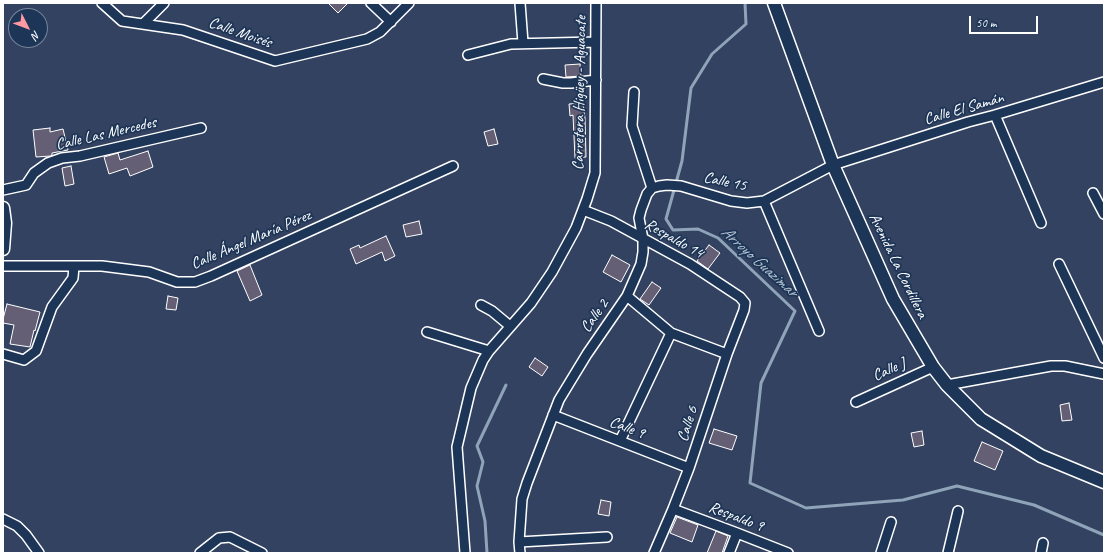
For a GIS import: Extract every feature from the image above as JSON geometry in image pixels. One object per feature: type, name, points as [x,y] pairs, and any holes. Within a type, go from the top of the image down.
[{"type":"main road","name":"Avenida La Cordillera","points":[[774,3],[833,165],[893,300],[934,367],[947,385],[982,419],[1041,456],[1104,482]]},
{"type":"main road","points":[[3,208],[5,223],[3,250]]},
{"type":"street","name":"Calle Moisés","points":[[102,3],[122,21],[183,30],[275,61],[367,39],[380,32],[410,3]]},
{"type":"street","points":[[143,24],[164,3]]},
{"type":"street","points":[[371,3],[390,22]]},
{"type":"street","points":[[520,3],[522,43]]},
{"type":"street","name":"Carretera Higüey - Aguacate","points":[[465,553],[457,447],[471,388],[483,360],[489,351],[531,303],[552,272],[576,228],[595,173],[596,3]]},
{"type":"street","points":[[468,55],[511,44],[595,42]]},
{"type":"street","points":[[543,79],[563,83],[596,80]]},
{"type":"street","name":"Calle El Samán","points":[[833,165],[968,122],[1104,82]]},
{"type":"street","points":[[634,92],[632,126],[652,188]]},
{"type":"street","points":[[996,115],[1040,223]]},
{"type":"street","name":"Calle Las Mercedes","points":[[3,190],[26,185],[34,173],[48,163],[62,158],[80,156],[201,128]]},
{"type":"street","name":"Calle 15","points":[[652,188],[668,185],[681,186],[731,201],[747,203],[764,201],[833,165]]},
{"type":"street","name":"Calle Ángel María Pérez","points":[[3,266],[102,266],[148,272],[177,282],[195,282],[453,166]]},
{"type":"street","name":"Calle 2","points":[[520,553],[519,542],[522,499],[526,483],[559,400],[587,354],[627,296],[641,264],[643,239],[640,218],[641,210],[647,194],[652,188]]},
{"type":"street","points":[[1093,193],[1104,214]]},
{"type":"street","points":[[764,201],[819,331]]},
{"type":"street","name":"Respaldo 14","points":[[583,210],[611,221],[690,264],[740,297],[745,302]]},
{"type":"street","points":[[1059,264],[1104,358]]},
{"type":"street","points":[[3,354],[24,360],[36,351],[52,307],[73,278],[74,266]]},
{"type":"street","points":[[627,296],[671,333],[727,354]]},
{"type":"street","name":"Calle 6","points":[[654,553],[689,468],[727,354],[744,310],[745,302]]},
{"type":"street","points":[[481,305],[510,326]]},
{"type":"street","points":[[427,332],[489,351]]},
{"type":"street","points":[[620,441],[671,333]]},
{"type":"street","points":[[947,385],[1051,366],[1065,366],[1104,374]]},
{"type":"street","name":"Calle J","points":[[856,402],[934,367]]},
{"type":"street","name":"Calle 9","points":[[553,415],[689,468]]},
{"type":"street","name":"Respaldo 9","points":[[673,509],[788,553]]},
{"type":"street","points":[[948,553],[958,511]]},
{"type":"street","points":[[3,519],[17,526],[26,535],[39,553]]},
{"type":"street","points":[[881,553],[891,522]]},
{"type":"street","points":[[729,553],[737,533]]},
{"type":"street","points":[[519,542],[607,537]]},
{"type":"street","points":[[200,553],[219,538],[230,538],[262,553]]},
{"type":"street","points":[[1041,553],[1043,543]]},
{"type":"building","points":[[328,3],[348,3],[338,13]]},
{"type":"building","points":[[580,64],[581,76],[566,77],[565,65]]},
{"type":"building","points":[[583,103],[586,157],[575,158],[573,115],[570,116],[569,104]]},
{"type":"building","points":[[50,128],[50,132],[63,129],[68,150],[52,153],[51,156],[36,157],[33,130]]},
{"type":"building","points":[[494,129],[498,144],[488,146],[484,132]]},
{"type":"building","points":[[148,151],[153,167],[130,176],[127,168],[109,174],[104,157],[118,153],[120,160]]},
{"type":"building","points":[[71,166],[74,184],[65,186],[62,168]]},
{"type":"building","points":[[419,221],[422,234],[406,237],[403,225]]},
{"type":"building","points":[[386,236],[395,256],[385,261],[382,252],[356,264],[350,249],[359,245],[360,248]]},
{"type":"building","points":[[709,245],[720,253],[708,269],[697,261]]},
{"type":"building","points":[[612,255],[630,265],[621,282],[603,272]]},
{"type":"building","points":[[250,265],[262,295],[250,301],[237,271]]},
{"type":"building","points":[[652,282],[661,288],[649,305],[640,299]]},
{"type":"building","points":[[168,296],[178,298],[176,310],[166,309]]},
{"type":"building","points":[[7,304],[40,312],[30,347],[10,344],[14,325],[3,323]]},
{"type":"building","points":[[535,358],[548,367],[542,376],[529,367]]},
{"type":"building","points":[[1069,403],[1072,420],[1062,421],[1060,405]]},
{"type":"building","points":[[714,429],[737,436],[732,450],[709,443]]},
{"type":"building","points":[[922,431],[924,445],[914,447],[911,433]]},
{"type":"building","points":[[982,442],[1003,451],[995,470],[974,461]]},
{"type":"building","points":[[601,500],[611,502],[609,516],[598,514]]},
{"type":"building","points":[[677,517],[698,525],[692,542],[670,533]]},
{"type":"building","points":[[716,531],[728,536],[722,553],[707,553]]},
{"type":"waterway","name":"Arroyo Guazimar","points":[[745,3],[746,24],[712,54],[691,88],[682,161],[666,219],[673,230],[698,229],[718,238],[795,311],[761,383],[750,483],[806,508],[903,500],[957,486],[1034,505],[1104,535]]},
{"type":"waterway","points":[[487,553],[485,521],[477,486],[483,462],[477,446],[506,385]]}]
